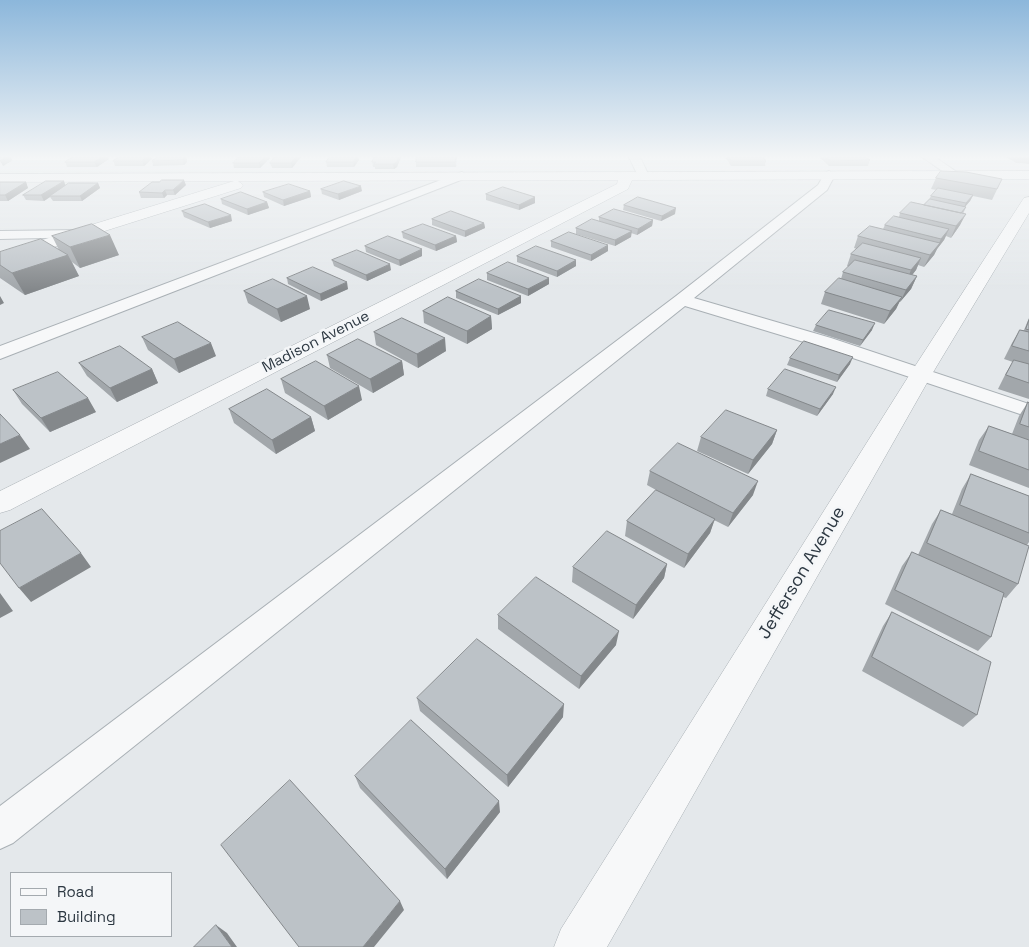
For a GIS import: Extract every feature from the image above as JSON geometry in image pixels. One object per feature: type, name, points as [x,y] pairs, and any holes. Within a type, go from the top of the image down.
[{"type":"street","points":[[0,259],[186,201]]},
{"type":"street","name":"Madison Avenue","points":[[0,503],[593,201]]},
{"type":"street","name":"Jefferson Avenue","points":[[579,947],[921,374],[1029,201]]},
{"type":"lane","points":[[0,353],[396,201]]},
{"type":"lane","points":[[0,830],[682,300],[804,201]]},
{"type":"lane","points":[[0,235],[83,234]]},
{"type":"lane","points":[[682,300],[824,342],[1029,411]]},
{"type":"building","points":[[227,201],[267,202],[247,209]]},
{"type":"building","points":[[508,201],[527,201],[519,205]]},
{"type":"building","points":[[631,201],[652,201],[676,208],[662,216],[624,205]]},
{"type":"building","points":[[928,201],[940,201],[966,207],[961,213],[924,205]]},
{"type":"building","points":[[911,202],[966,214],[956,226],[900,213]]},
{"type":"building","points":[[205,204],[231,215],[208,222],[182,211]]},
{"type":"building","points":[[614,209],[653,220],[638,229],[599,217]]},
{"type":"building","points":[[451,211],[484,223],[465,231],[432,219]]},
{"type":"building","points":[[894,216],[949,229],[941,239],[885,225]]},
{"type":"building","points":[[592,219],[632,231],[615,240],[576,228]]},
{"type":"building","points":[[92,224],[110,235],[70,247],[52,236]]},
{"type":"building","points":[[423,224],[456,236],[435,245],[402,232]]},
{"type":"building","points":[[870,226],[940,243],[930,255],[858,236]]},
{"type":"building","points":[[569,232],[608,245],[591,255],[551,241]]},
{"type":"building","points":[[388,236],[422,249],[399,260],[365,246]]},
{"type":"building","points":[[41,239],[68,255],[12,273],[0,265],[0,252]]},
{"type":"building","points":[[863,243],[921,258],[911,270],[851,254]]},
{"type":"building","points":[[536,246],[576,260],[557,271],[517,256]]},
{"type":"building","points":[[357,250],[390,264],[366,275],[332,260]]},
{"type":"building","points":[[855,260],[917,276],[906,290],[843,272]]},
{"type":"building","points":[[508,262],[549,278],[528,289],[487,273]]},
{"type":"building","points":[[313,267],[347,282],[320,294],[287,278]]},
{"type":"building","points":[[839,278],[902,297],[890,311],[825,292]]},
{"type":"building","points":[[273,279],[307,296],[277,309],[244,291]]},
{"type":"building","points":[[479,279],[521,296],[498,309],[456,291]]},
{"type":"building","points":[[448,297],[491,316],[467,331],[423,311]]},
{"type":"building","points":[[829,310],[875,323],[863,340],[816,325]]},
{"type":"building","points":[[402,318],[445,338],[417,354],[374,332]]},
{"type":"building","points":[[178,322],[211,343],[174,359],[142,337]]},
{"type":"building","points":[[1020,330],[1029,332],[1029,351],[1012,346]]},
{"type":"building","points":[[358,339],[402,361],[370,379],[327,355]]},
{"type":"building","points":[[804,341],[853,357],[839,375],[790,358]]},
{"type":"building","points":[[120,346],[152,369],[110,388],[79,363]]},
{"type":"building","points":[[1014,360],[1029,364],[1029,383],[1006,375]]},
{"type":"building","points":[[316,361],[359,386],[324,406],[281,379]]},
{"type":"building","points":[[785,369],[836,387],[820,409],[768,389]]},
{"type":"building","points":[[58,372],[88,398],[41,418],[13,390]]},
{"type":"building","points":[[267,389],[311,417],[272,440],[229,409]]},
{"type":"building","points":[[1029,403],[1029,427],[1020,424]]},
{"type":"building","points":[[726,410],[777,430],[753,460],[701,437]]},
{"type":"building","points":[[0,414],[20,435],[0,444]]},
{"type":"building","points":[[989,426],[1029,440],[1029,470],[979,451]]},
{"type":"building","points":[[678,443],[758,481],[733,513],[650,471]]},
{"type":"building","points":[[971,474],[1029,496],[1029,533],[960,505]]},
{"type":"building","points":[[656,490],[715,519],[688,554],[627,521]]},
{"type":"building","points":[[42,509],[81,553],[19,588],[0,563],[0,531]]},
{"type":"building","points":[[941,510],[1029,546],[1018,584],[927,543]]},
{"type":"building","points":[[607,531],[667,564],[636,605],[573,567]]},
{"type":"building","points":[[912,552],[1004,593],[991,637],[895,590]]},
{"type":"building","points":[[536,577],[619,631],[581,676],[498,615]]},
{"type":"building","points":[[892,612],[991,662],[977,715],[872,657]]},
{"type":"building","points":[[477,639],[564,704],[507,775],[417,698]]},
{"type":"building","points":[[411,720],[499,801],[445,869],[355,776]]},
{"type":"building","points":[[290,780],[400,901],[363,947],[299,947],[221,845]]},
{"type":"building","points":[[216,925],[232,947],[194,947]]}]
